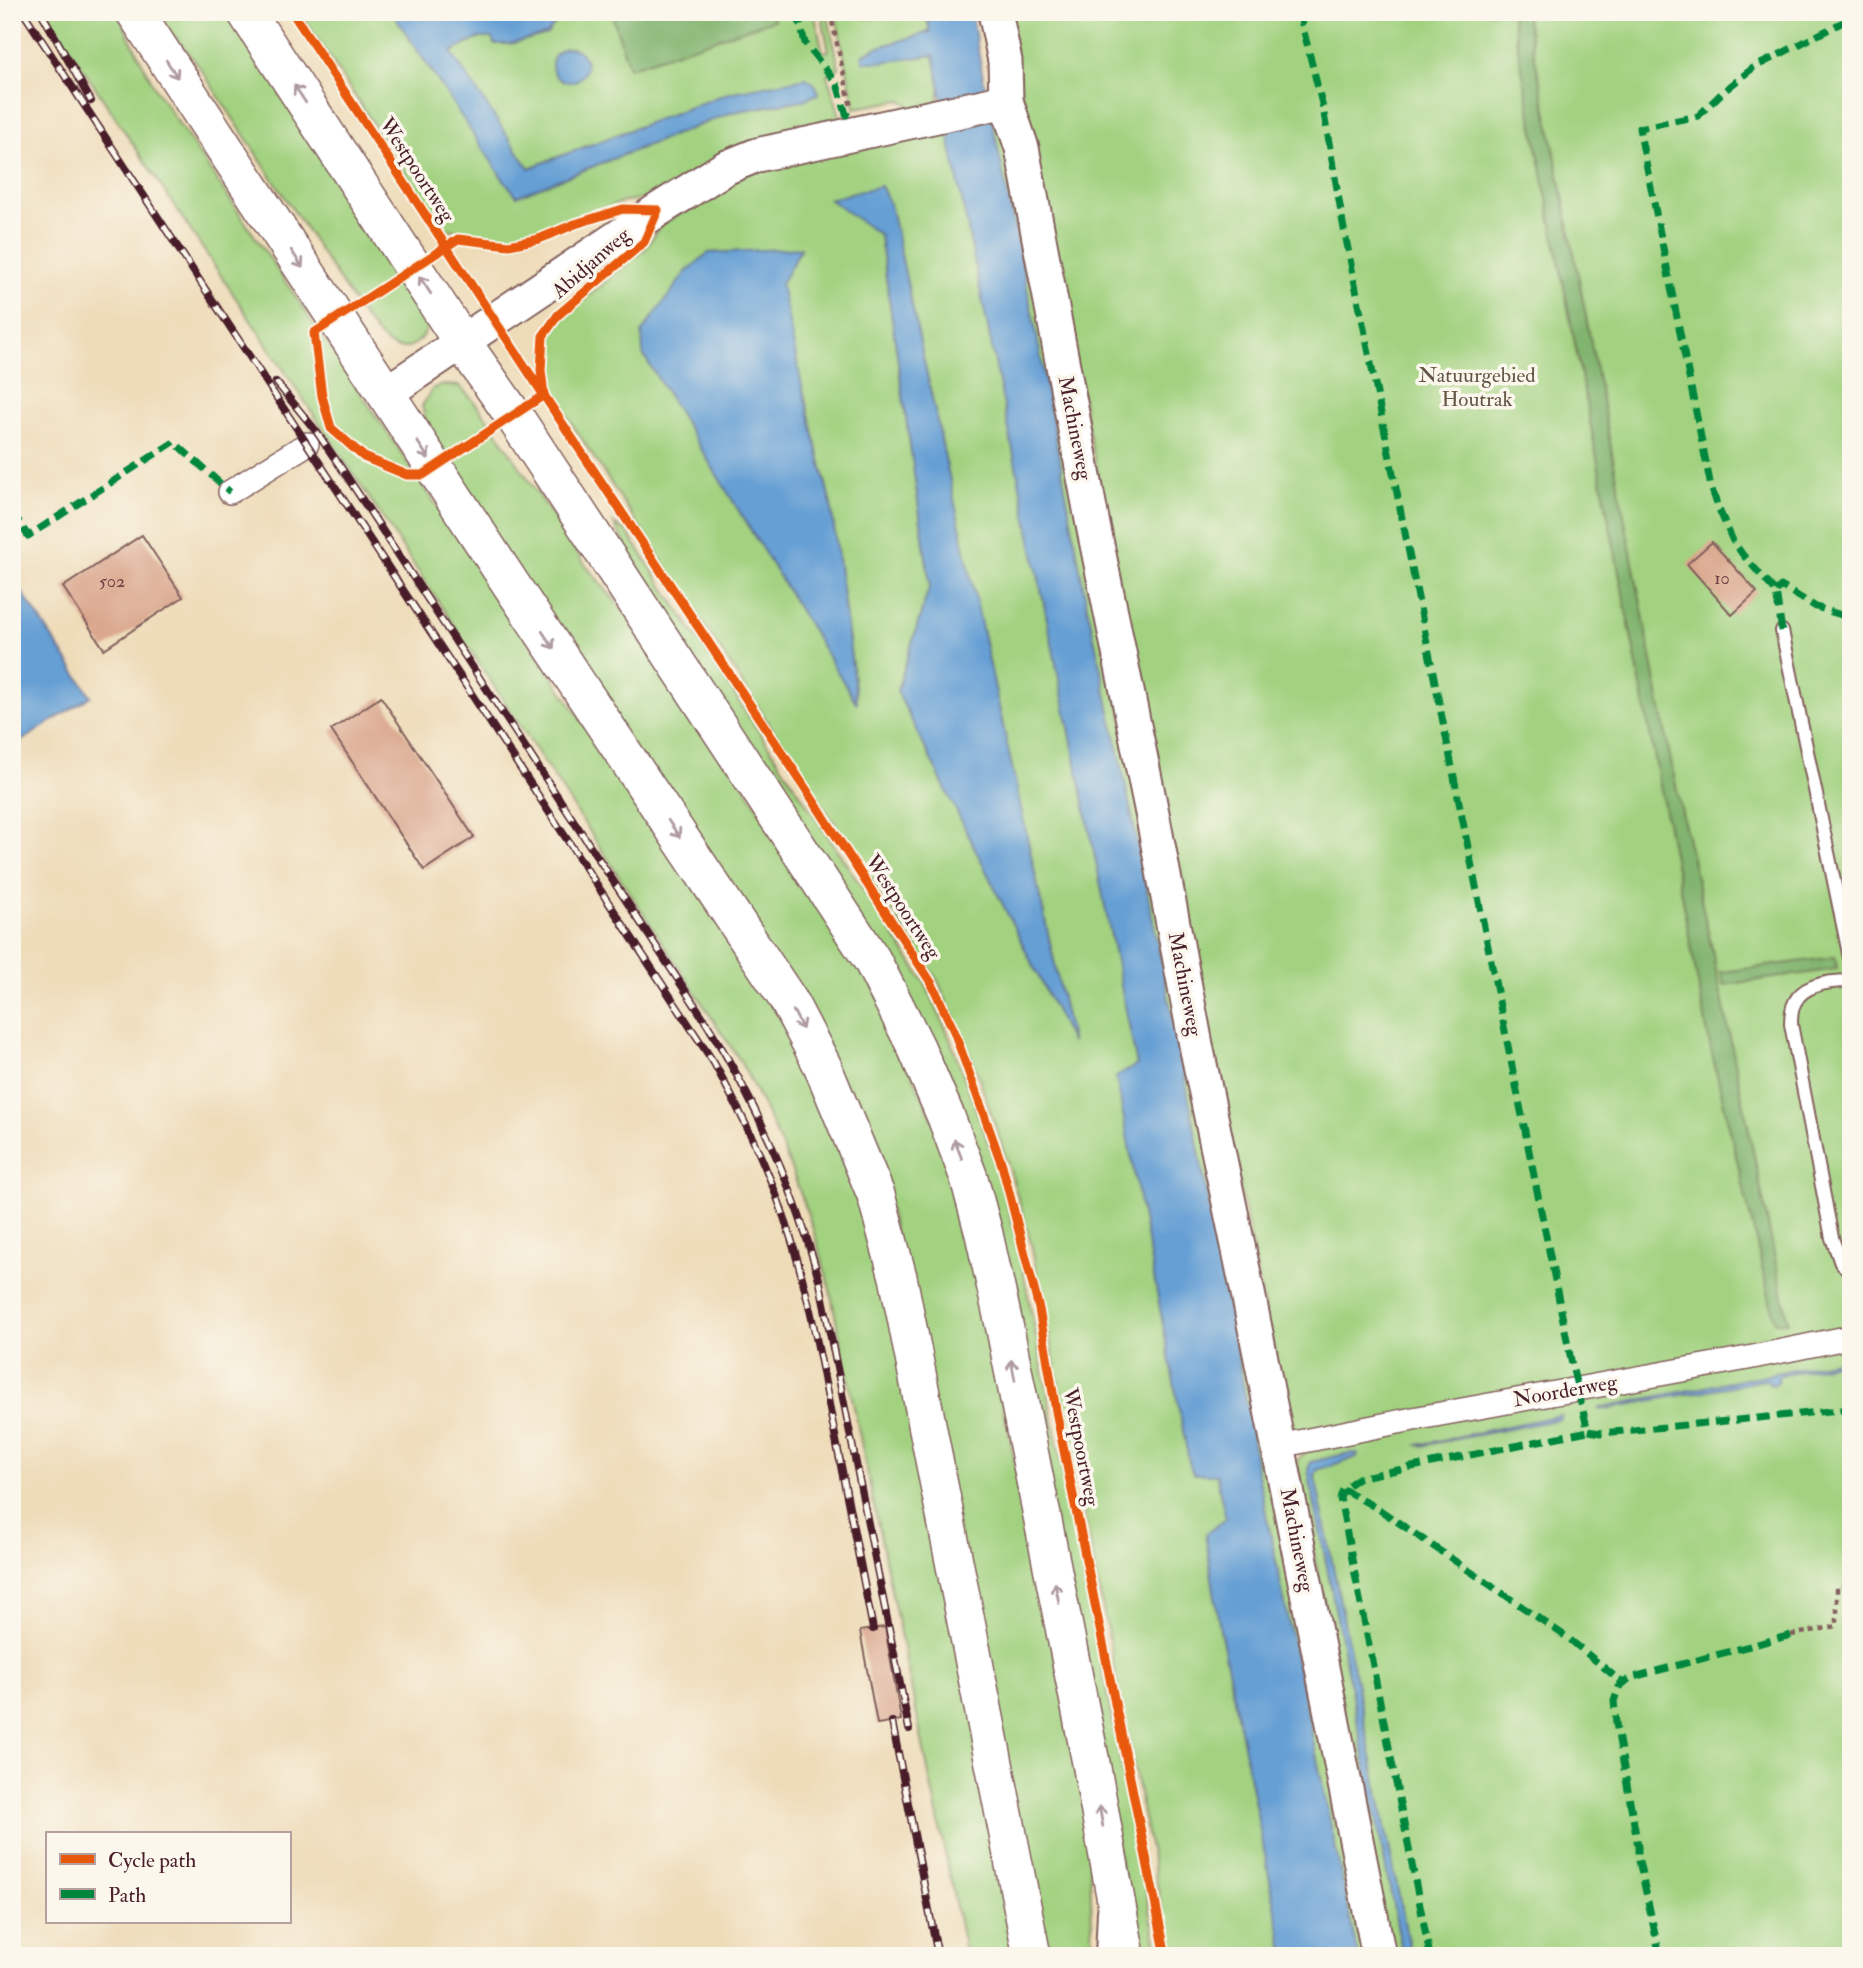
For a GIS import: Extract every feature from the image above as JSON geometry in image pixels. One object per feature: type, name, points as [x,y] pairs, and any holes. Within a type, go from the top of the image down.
[{"type":"main road","points":[[135,12],[516,592],[787,998],[822,1065],[876,1195],[898,1278],[1032,1956]]},
{"type":"main road","points":[[246,12],[872,960],[916,1047],[969,1178],[987,1248],[1126,1956]]},
{"type":"street","name":"Machineweg","points":[[995,12],[1005,61],[999,103],[1022,148],[1093,525],[1379,1956]]},
{"type":"street","name":"Abidjanweg","points":[[386,393],[725,168],[757,155],[999,103]]},
{"type":"street","points":[[230,492],[307,444]]},
{"type":"street","name":"Noorderweg","points":[[1279,1446],[1851,1337]]},
{"type":"lane","points":[[1782,631],[1851,963]]},
{"type":"lane","points":[[1851,981],[1823,983],[1802,992],[1795,1000],[1791,1024],[1832,1238],[1841,1263],[1851,1272]]},
{"type":"lane","points":[[1102,1956],[1102,1921],[1110,1869]]},
{"type":"path","points":[[830,12],[857,134]]},
{"type":"path","points":[[1791,1634],[1837,1626],[1837,1587],[1851,1585]]},
{"type":"green space","points":[[45,12],[117,12],[156,90],[697,891],[789,1032],[868,1197],[1023,1956],[966,1956],[830,1290],[803,1200],[754,1087],[739,1059],[446,613]]},
{"type":"green space","points":[[154,12],[232,12],[423,304],[426,330],[415,344],[405,348],[394,347],[373,329],[196,62]]},
{"type":"green space","points":[[300,12],[392,12],[517,196],[733,112],[803,100],[728,93],[529,168],[450,52],[479,38],[492,38],[509,44],[547,34],[564,12],[814,12],[823,52],[829,51],[821,12],[827,12],[839,68],[827,75],[841,119],[837,126],[663,197],[625,201],[537,235],[509,240],[441,228]]},
{"type":"green space","points":[[611,12],[771,12],[774,20],[629,68]]},
{"type":"green space","points":[[835,12],[872,19],[892,12],[926,12],[930,32],[876,48],[863,55],[881,62],[934,55],[940,83],[938,103],[914,109],[901,100],[855,108]]},
{"type":"green space","name":"Natuurgebied Houtrak","points":[[1006,12],[1851,12],[1851,1956],[1389,1956],[1297,1460],[1306,1452],[1302,1432],[1288,1424]]},
{"type":"green space","points":[[1511,12],[1525,12],[1550,128],[1673,772],[1788,1322],[1775,1322],[1710,1045]]},
{"type":"green space","points":[[1003,122],[1371,1956],[1171,1956],[1031,1243],[976,1069],[938,981],[549,389],[545,368],[547,336],[563,317],[646,248],[660,226],[741,174],[941,131]],"holes":[[[830,199],[890,204],[1071,1041],[897,691],[930,585],[880,235]],[[800,249],[780,284],[831,505],[857,702],[643,354],[708,253]]]},
{"type":"green space","points":[[444,385],[459,386],[472,399],[586,566],[657,651],[871,982],[954,1167],[1088,1818],[1093,1956],[1042,1956],[886,1192],[427,425],[422,406],[433,388]]},
{"type":"green space","points":[[614,524],[627,532],[925,983],[947,1031],[998,1169],[1018,1245],[1159,1956],[1139,1956],[980,1174]]},
{"type":"green space","points":[[1835,957],[1837,969],[1724,985],[1721,972]]},
{"type":"water","points":[[392,12],[564,12],[547,34],[509,44],[494,44],[492,38],[479,38],[451,52],[529,168],[728,93],[806,78],[815,84],[818,94],[803,100],[733,112],[517,196]]},
{"type":"water","points":[[926,12],[971,12],[1035,326],[1086,601],[1185,1078],[1251,1426],[1256,1465],[1358,1956],[1285,1956],[1220,1629],[1205,1534],[1226,1519],[1216,1474],[1193,1474],[1189,1462],[1116,1077],[1137,1065],[934,55],[864,62],[862,55],[876,48],[930,32]]},
{"type":"water","points":[[569,48],[581,53],[586,65],[581,77],[569,82],[557,77],[552,65],[557,53]]},
{"type":"water","points":[[881,186],[890,204],[1072,1044],[897,691],[930,585],[880,235],[829,199]]},
{"type":"water","points":[[801,248],[781,284],[831,505],[857,704],[643,354],[642,332],[686,272],[708,253]]},
{"type":"water","points":[[12,577],[91,696],[12,747]]},
{"type":"water","points":[[1851,1358],[1851,1361],[1781,1375],[1778,1377],[1778,1383],[1771,1385],[1767,1380],[1759,1381],[1600,1410],[1599,1408]]},
{"type":"water","points":[[1561,1415],[1561,1419],[1418,1445]]},
{"type":"water","points":[[1358,1454],[1357,1457],[1317,1470],[1315,1476],[1411,1956],[1403,1956],[1308,1470],[1310,1462]]},
{"type":"building","points":[[142,535],[183,597],[104,649],[63,587]]},
{"type":"building","points":[[1712,542],[1757,592],[1732,615],[1687,564]]},
{"type":"building","points":[[381,697],[474,837],[424,870],[331,730]]},
{"type":"building","points":[[885,1627],[901,1720],[877,1724],[860,1631]]},
{"type":"railway","points":[[23,12],[714,1063],[771,1182],[800,1270],[817,1342],[873,1629]]},
{"type":"railway","points":[[41,12],[91,101]]},
{"type":"railway","points":[[276,382],[316,431],[340,466],[702,1016],[756,1112],[798,1212],[820,1283],[909,1729]]},
{"type":"railway","points":[[892,1722],[938,1956]]},
{"type":"marked path","points":[[797,12],[805,43],[837,84],[846,114],[854,119]]},
{"type":"marked path","points":[[1299,12],[1323,108],[1344,229],[1573,1370],[1588,1431],[1602,1433],[1851,1409]]},
{"type":"marked path","points":[[1782,631],[1776,592],[1733,541],[1711,487],[1639,128],[1698,116],[1753,68],[1851,18]]},
{"type":"marked path","points":[[12,511],[28,536],[174,442],[230,492]]},
{"type":"marked path","points":[[1776,592],[1781,586],[1816,607],[1851,618]]},
{"type":"marked path","points":[[1430,1956],[1340,1498],[1343,1489],[1358,1478],[1588,1431]]},
{"type":"marked path","points":[[1343,1489],[1380,1510],[1568,1638],[1624,1684]]},
{"type":"marked path","points":[[1660,1956],[1638,1856],[1616,1723],[1614,1701],[1619,1687],[1630,1678],[1791,1635]]},
{"type":"cycle path","name":"Westpoortweg","points":[[292,12],[787,760],[932,984],[954,1031],[1002,1165],[1039,1309],[1056,1411],[1166,1956]]},
{"type":"cycle path","points":[[623,209],[658,210],[644,242],[558,315],[543,336],[541,370],[544,395],[423,475],[407,475],[364,457],[331,428],[322,396],[314,333],[458,239],[509,245],[539,239],[623,209]]}]
